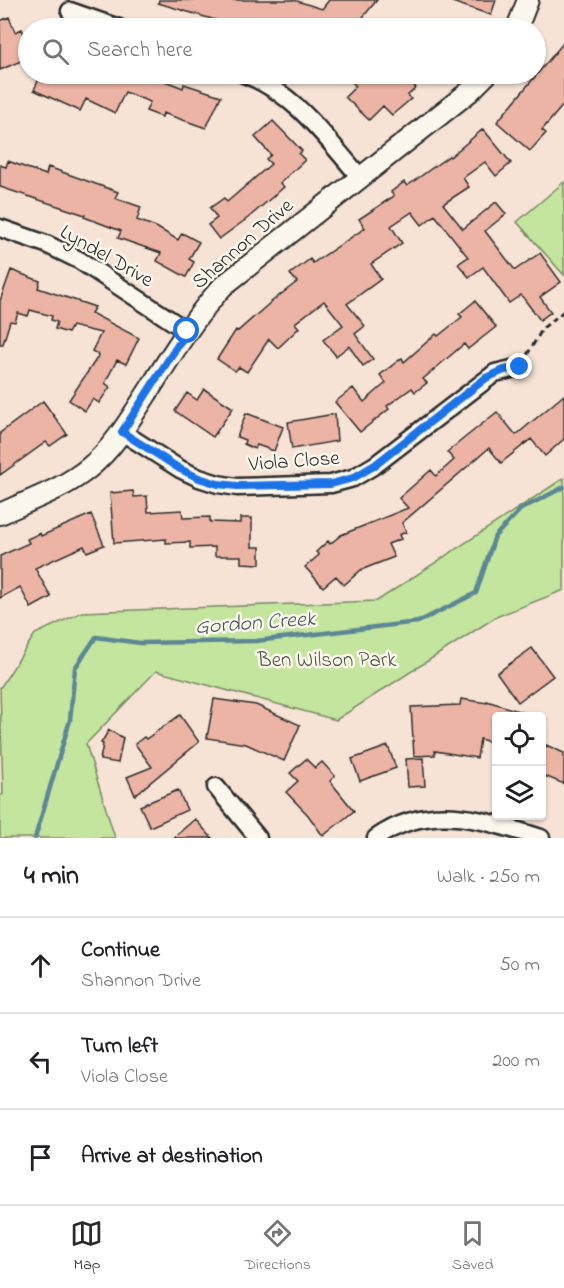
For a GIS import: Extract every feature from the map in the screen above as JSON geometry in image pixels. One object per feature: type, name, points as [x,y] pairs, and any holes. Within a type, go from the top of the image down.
[{"type":"street","points":[[521,18],[528,0]]},
{"type":"street","points":[[70,11],[90,18]]},
{"type":"street","points":[[265,84],[276,89],[300,109],[360,177]]},
{"type":"street","name":"Shannon Drive","points":[[0,514],[67,483],[106,452],[122,432],[187,331],[223,286],[477,84]]},
{"type":"street","name":"Lyndel Drive","points":[[0,228],[46,244],[79,260],[187,331]]},
{"type":"street","name":"Viola Close","points":[[122,432],[180,469],[218,484],[237,486],[331,484],[353,478],[375,465],[495,373],[520,367]]},
{"type":"street","points":[[216,787],[258,838]]},
{"type":"street","points":[[376,838],[390,828],[420,817],[452,816],[487,821],[541,838]]},
{"type":"path","points":[[520,367],[543,328],[564,311]]},
{"type":"green space","points":[[564,182],[564,275],[517,222]]},
{"type":"green space","name":"Ben Wilson Park","points":[[564,478],[564,590],[496,617],[336,720],[156,671],[86,744],[115,838],[0,838],[0,796],[3,794],[0,688],[35,634],[82,612],[377,601]]},
{"type":"building","points":[[159,0],[294,0],[322,9],[329,0],[377,0],[362,18],[208,18],[158,3]]},
{"type":"building","points":[[452,0],[496,0],[491,15],[452,2]]},
{"type":"building","points":[[9,17],[15,32],[18,31],[18,62],[0,70],[0,21]]},
{"type":"building","points":[[564,42],[564,104],[542,130],[546,133],[530,151],[497,122],[529,84],[546,84],[546,63]]},
{"type":"building","points":[[37,84],[173,84],[183,88],[184,84],[221,96],[206,128],[163,113],[162,117],[146,111],[150,102],[125,92],[115,113],[86,99],[80,111],[34,90]]},
{"type":"building","points":[[354,84],[413,84],[416,88],[408,95],[411,99],[392,115],[383,106],[369,120],[345,97],[356,86]]},
{"type":"building","points":[[273,121],[302,151],[299,154],[305,160],[280,183],[284,187],[219,239],[208,225],[217,218],[210,208],[224,198],[227,202],[271,164],[266,159],[271,155],[255,137]]},
{"type":"building","points":[[483,129],[511,163],[496,176],[485,162],[463,178],[469,187],[443,204],[463,229],[496,202],[506,214],[485,231],[515,270],[540,253],[561,282],[540,297],[551,312],[540,320],[521,295],[509,303],[483,267],[469,277],[458,264],[468,257],[435,215],[422,225],[412,212],[391,226],[402,243],[371,264],[381,279],[347,304],[365,326],[355,334],[373,359],[363,366],[349,346],[336,356],[323,340],[343,325],[324,301],[295,323],[299,328],[278,348],[269,339],[247,372],[239,367],[235,371],[217,359],[236,330],[238,331],[297,282],[290,274],[310,259],[313,263],[365,228],[359,219],[394,196],[391,192],[404,182],[407,186],[450,157]]},
{"type":"building","points":[[8,161],[46,175],[48,167],[118,192],[115,198],[141,207],[137,220],[156,227],[178,240],[182,233],[199,242],[189,259],[194,262],[186,277],[157,261],[161,253],[118,238],[121,231],[84,217],[85,215],[0,187],[0,165],[6,167]]},
{"type":"building","points":[[11,270],[40,281],[38,288],[95,307],[91,313],[139,338],[126,364],[117,360],[105,383],[110,387],[99,403],[93,399],[85,411],[69,400],[99,355],[92,351],[101,333],[72,326],[68,333],[55,329],[57,322],[51,320],[52,316],[30,310],[28,316],[18,313],[15,322],[10,321],[3,344],[0,344],[0,301]]},
{"type":"building","points":[[475,301],[496,327],[468,349],[464,344],[423,379],[427,383],[415,392],[412,388],[387,406],[389,409],[360,432],[335,402],[353,388],[364,402],[386,383],[380,375],[402,358],[404,362],[436,334],[438,336],[462,317],[459,314]]},
{"type":"building","points":[[204,389],[233,408],[213,437],[175,411],[187,393],[197,400]]},
{"type":"building","points":[[564,395],[564,439],[545,456],[531,439],[501,463],[489,448],[402,523],[406,532],[399,535],[401,539],[388,544],[394,557],[361,570],[344,585],[336,576],[323,587],[305,567],[319,555],[316,552],[328,541],[330,544],[341,535],[408,508],[399,498],[431,470],[436,476],[454,460],[447,452],[497,412],[516,435]]},
{"type":"building","points":[[43,401],[67,434],[50,446],[46,442],[0,475],[0,433]]},
{"type":"building","points":[[246,413],[283,427],[274,451],[257,445],[255,449],[244,444],[245,440],[237,437]]},
{"type":"building","points":[[335,414],[337,441],[292,449],[288,422]]},
{"type":"building","points":[[133,491],[134,497],[147,496],[148,512],[182,510],[183,518],[210,517],[210,522],[240,523],[240,518],[252,518],[252,547],[260,547],[260,564],[241,563],[241,556],[215,556],[215,547],[190,548],[190,542],[166,543],[166,539],[114,543],[110,493]]},
{"type":"building","points":[[91,514],[104,545],[87,552],[84,546],[35,568],[51,597],[31,608],[20,587],[0,598],[0,556],[29,543],[27,539],[40,533],[41,536]]},
{"type":"building","points":[[532,648],[553,676],[518,702],[497,673]]},
{"type":"building","points":[[214,699],[256,705],[300,725],[284,761],[246,744],[207,738]]},
{"type":"building","points":[[461,699],[487,703],[487,701],[522,712],[492,712],[492,743],[480,739],[477,758],[435,751],[435,755],[414,756],[411,707],[460,705]]},
{"type":"building","points":[[180,715],[199,742],[135,795],[127,777],[152,767],[135,744]]},
{"type":"building","points":[[109,730],[123,738],[118,763],[100,760],[103,744],[101,743]]},
{"type":"building","points":[[546,745],[564,753],[564,784],[546,777]]},
{"type":"building","points":[[388,746],[396,768],[360,781],[352,759]]},
{"type":"building","points":[[423,758],[425,786],[408,787],[406,759]]},
{"type":"building","points":[[306,759],[315,768],[322,762],[335,776],[330,781],[354,811],[323,836],[308,815],[286,792],[298,781],[290,773]]},
{"type":"building","points":[[178,790],[187,810],[150,827],[140,806]]},
{"type":"building","points":[[195,819],[212,838],[173,838]]},
{"type":"waterway","name":"Gordon Creek","points":[[35,838],[70,720],[75,668],[96,637],[140,643],[256,641],[418,622],[476,593],[495,536],[521,509],[564,487]]},
{"type":"route","points":[[187,331],[122,432],[180,469],[218,484],[237,486],[331,484],[353,478],[375,465],[486,378],[504,370],[520,367]]}]
